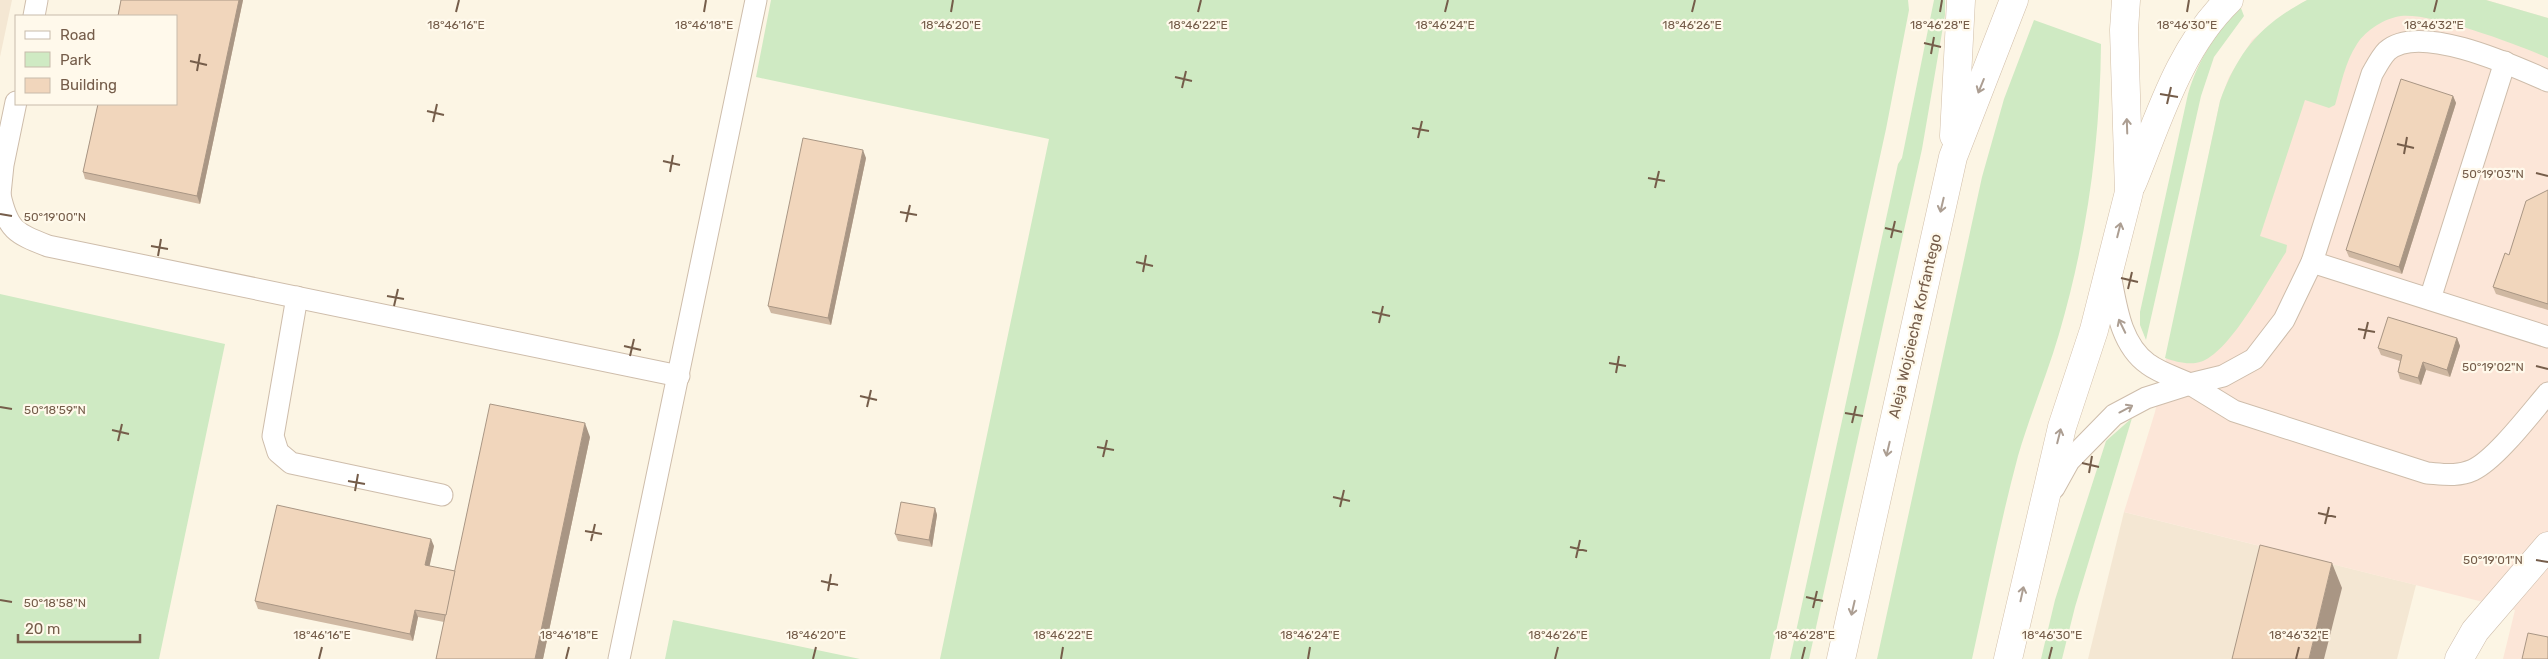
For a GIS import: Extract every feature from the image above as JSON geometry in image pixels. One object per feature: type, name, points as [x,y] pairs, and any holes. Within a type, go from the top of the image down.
[{"type":"main road","points":[[1953,157],[1961,0]]},
{"type":"main road","name":"Aleja Wojciecha Korfantego","points":[[1841,659],[1953,157],[2014,0]]},
{"type":"main road","points":[[2126,0],[2124,30],[2128,192]]},
{"type":"main road","points":[[2008,659],[2040,512],[2062,427],[2094,330],[2128,192],[2180,69],[2210,18],[2229,0]]},
{"type":"main road","points":[[2459,659],[2475,631],[2548,546]]},
{"type":"lane","points":[[34,15],[37,0]]},
{"type":"lane","points":[[619,659],[756,0]]},
{"type":"lane","points":[[2040,512],[2069,461],[2114,415],[2146,398],[2223,376],[2254,359],[2284,320],[2312,262],[2372,74],[2387,51],[2412,41],[2447,44],[2505,62],[2548,81]]},
{"type":"lane","points":[[2430,299],[2505,62]]},
{"type":"lane","points":[[15,105],[3,165],[0,194],[6,220],[23,236],[48,246],[679,376]]},
{"type":"lane","points":[[2312,262],[2548,336]]},
{"type":"lane","points":[[2109,272],[2118,319],[2131,345],[2148,364],[2190,384],[2234,411],[2427,473],[2451,475],[2473,470],[2496,452],[2548,393]]},
{"type":"lane","points":[[297,297],[273,436],[278,452],[291,464],[442,495]]},
{"type":"shaded area","points":[[0,0],[12,0],[0,57]]},
{"type":"shaded area","points":[[2307,0],[2486,0],[2548,18],[2548,659],[2503,659],[2515,610],[2124,512],[2155,412],[2220,101],[2229,77],[2252,40],[2284,14]]},
{"type":"shaded area","points":[[2124,512],[2416,585],[2397,659],[2088,659]]},
{"type":"green space","points":[[771,0],[1908,0],[1909,10],[1886,129],[1770,659],[940,659],[1049,139],[756,77]]},
{"type":"green space","points":[[1934,0],[1945,0],[1945,15],[1922,149],[1809,659],[1790,659],[1898,164],[1902,158]]},
{"type":"green space","points":[[2307,0],[2486,0],[2548,18],[2548,58],[2453,24],[2415,16],[2395,17],[2382,22],[2371,30],[2357,44],[2349,58],[2335,105],[2329,108],[2305,100],[2260,236],[2287,245],[2286,252],[2249,312],[2226,343],[2203,361],[2189,363],[2165,358],[2220,101],[2235,68],[2253,42],[2276,19]]},
{"type":"green space","points":[[2239,3],[2244,16],[2214,57],[2201,96],[2146,340],[2140,325],[2140,312],[2188,94],[2203,57]]},
{"type":"green space","points":[[2034,20],[2101,44],[2095,154],[2084,226],[2069,298],[2018,456],[1999,532],[1972,659],[1877,659],[1982,177],[2004,99]]},
{"type":"green space","points":[[0,294],[225,344],[159,659],[0,659]]},
{"type":"green space","points":[[2132,418],[2075,607],[2062,659],[2041,659],[2055,600],[2106,441]]},
{"type":"green space","points":[[673,620],[860,659],[665,659]]},
{"type":"building","points":[[121,0],[239,0],[197,196],[83,172],[98,105],[178,105],[178,15],[118,15]]},
{"type":"building","points":[[2401,79],[2453,96],[2399,267],[2346,250]]},
{"type":"building","points":[[803,138],[863,150],[828,318],[768,306]]},
{"type":"building","points":[[2548,190],[2548,304],[2493,287],[2505,253],[2509,255],[2526,201]]},
{"type":"building","points":[[2388,317],[2457,338],[2447,370],[2423,362],[2418,378],[2398,372],[2402,355],[2378,348]]},
{"type":"building","points":[[490,404],[585,423],[535,659],[436,659]]},
{"type":"building","points":[[901,502],[935,508],[929,540],[895,534]]},
{"type":"building","points":[[277,505],[431,539],[425,565],[455,571],[446,615],[415,610],[410,634],[255,601]]},
{"type":"building","points":[[2260,545],[2332,563],[2309,659],[2232,659]]},
{"type":"building","points":[[2528,633],[2548,637],[2548,659],[2522,659]]}]
